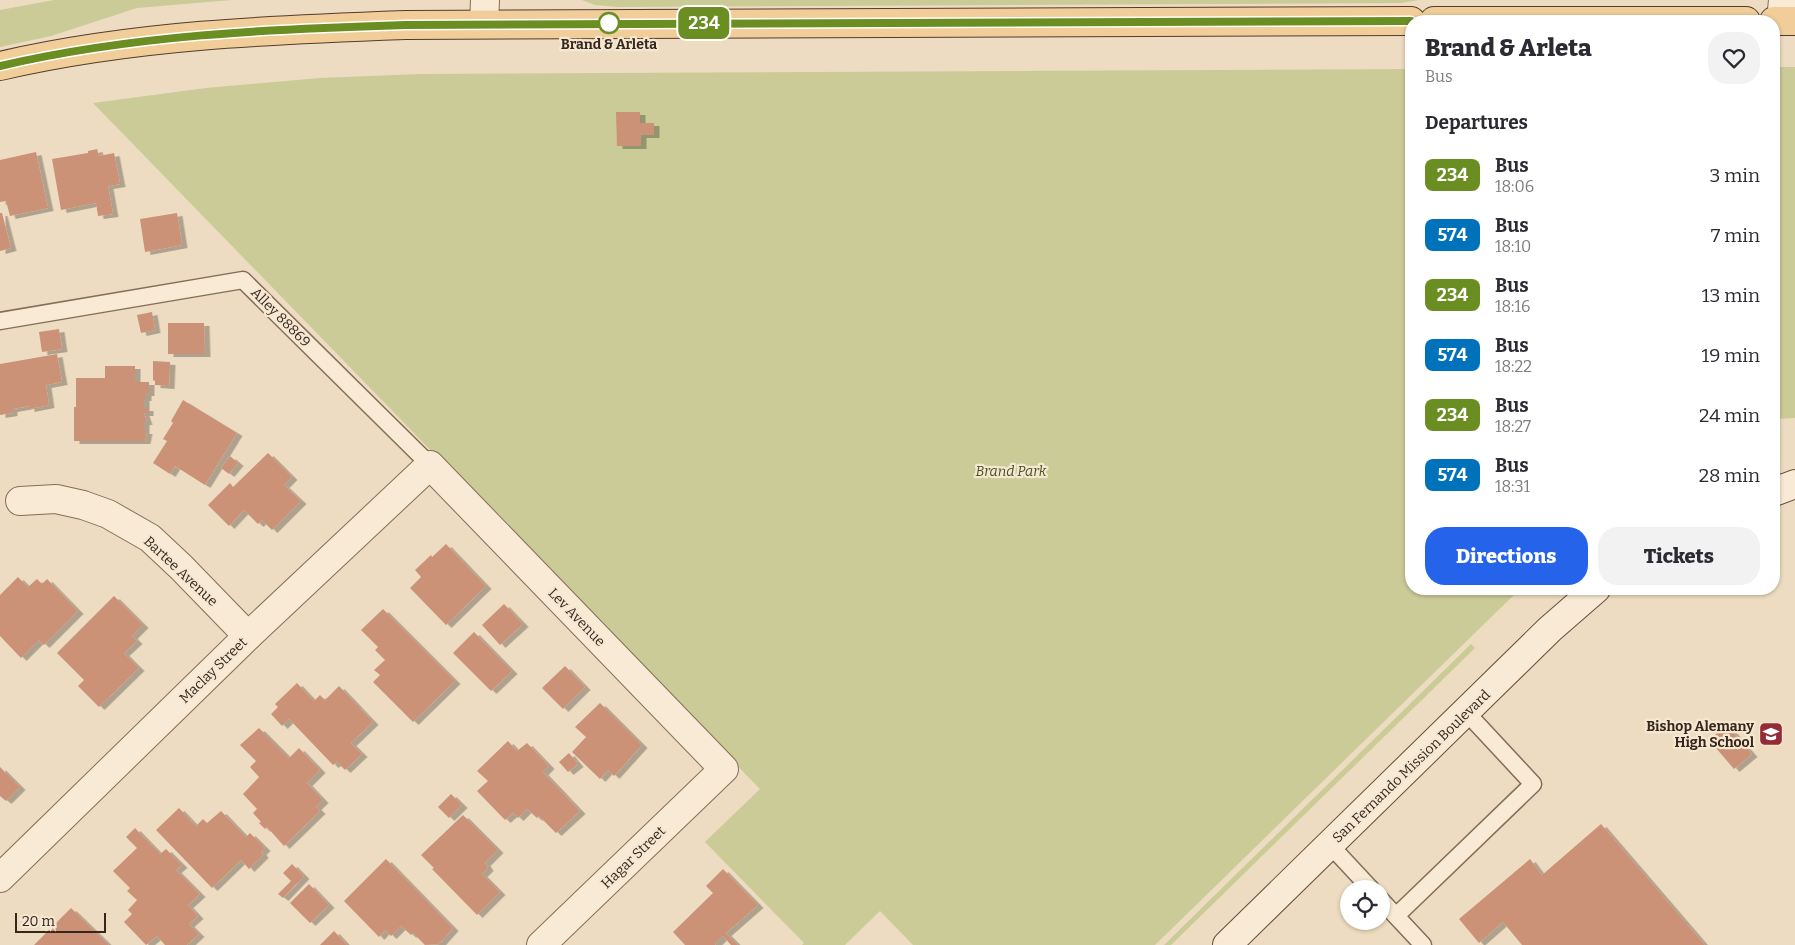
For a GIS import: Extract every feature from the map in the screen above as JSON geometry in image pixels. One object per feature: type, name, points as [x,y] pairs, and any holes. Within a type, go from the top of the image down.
[{"type":"main road","points":[[0,66],[24,60],[159,39],[484,12],[1405,21]]},
{"type":"street","name":"Maclay Street","points":[[0,878],[248,636],[430,465]]},
{"type":"street","name":"Lev Avenue","points":[[430,465],[724,769]]},
{"type":"street","points":[[1780,490],[1795,484]]},
{"type":"street","name":"Bartee Avenue","points":[[20,501],[56,500],[83,505],[108,514],[150,538],[248,636]]},
{"type":"street","name":"San Fernando Mission Boulevard","points":[[1227,945],[1550,629],[1589,595]]},
{"type":"street","name":"Hagar Street","points":[[541,945],[724,769]]},
{"type":"lane","name":"Alley 88869","points":[[0,321],[243,280],[430,465]]},
{"type":"lane","points":[[1396,916],[1533,784],[1466,712]]},
{"type":"lane","points":[[1330,844],[1363,880]]},
{"type":"lane","points":[[1390,910],[1423,945]]},
{"type":"green space","points":[[54,0],[232,0],[137,8],[51,36],[0,47],[0,10]]},
{"type":"green space","points":[[582,0],[1419,0],[1401,3],[618,7],[595,5]]},
{"type":"green space","points":[[1780,67],[1795,67],[1795,418],[1780,419]]},
{"type":"green space","name":"Brand Park","points":[[1405,69],[1405,595],[1514,595],[1155,945],[913,945],[880,911],[845,945],[802,945],[804,943],[705,842],[760,789],[93,103],[206,88],[320,78],[420,74]]},
{"type":"green space","points":[[1471,644],[1475,648],[1171,945],[1164,945]]},
{"type":"building","points":[[616,112],[640,112],[640,123],[654,123],[654,135],[641,135],[641,146],[617,146]]},
{"type":"building","points":[[97,149],[99,156],[114,153],[120,184],[108,186],[113,214],[98,216],[96,203],[61,210],[52,159],[88,153],[88,151]]},
{"type":"building","points":[[36,152],[48,208],[10,216],[6,201],[0,202],[0,160]]},
{"type":"building","points":[[0,213],[2,213],[11,248],[0,251]]},
{"type":"building","points":[[177,213],[182,245],[145,252],[140,219]]},
{"type":"building","points":[[152,312],[155,330],[141,333],[137,315]]},
{"type":"building","points":[[168,323],[204,323],[205,354],[168,354]]},
{"type":"building","points":[[59,329],[62,349],[42,352],[39,332]]},
{"type":"building","points":[[57,354],[62,382],[46,385],[49,405],[29,409],[29,406],[12,409],[12,413],[0,415],[0,364]]},
{"type":"building","points":[[153,361],[170,362],[169,386],[155,385],[153,380]]},
{"type":"building","points":[[105,366],[135,366],[135,382],[149,382],[149,393],[146,393],[146,398],[144,398],[144,408],[148,408],[148,413],[144,413],[147,422],[144,422],[144,431],[147,431],[145,441],[74,441],[76,378],[105,378]]},
{"type":"building","points":[[183,400],[237,433],[205,485],[175,466],[170,474],[153,463],[167,441],[163,439],[173,423],[171,421]]},
{"type":"building","points":[[268,453],[292,477],[284,485],[301,501],[272,530],[262,520],[258,524],[244,510],[229,526],[208,505],[230,483],[233,487]]},
{"type":"building","points":[[230,456],[238,463],[229,474],[221,468]]},
{"type":"building","points":[[446,544],[486,586],[446,625],[410,588],[421,577],[415,570]]},
{"type":"building","points":[[18,577],[28,587],[37,579],[42,584],[47,579],[78,611],[44,645],[39,640],[21,658],[0,636],[0,595]]},
{"type":"building","points":[[114,596],[143,625],[132,636],[137,641],[124,653],[139,668],[99,707],[78,686],[84,680],[57,653]]},
{"type":"building","points":[[504,604],[523,624],[500,645],[482,625]]},
{"type":"building","points":[[383,609],[455,681],[413,722],[373,682],[380,675],[374,670],[385,660],[375,650],[378,647],[361,630]]},
{"type":"building","points":[[474,632],[512,671],[491,691],[453,653]]},
{"type":"building","points":[[565,666],[585,687],[563,709],[542,688]]},
{"type":"building","points":[[297,683],[314,701],[320,695],[325,700],[339,686],[373,722],[351,743],[362,754],[345,770],[337,762],[333,765],[289,719],[282,726],[271,714],[278,707],[275,704]]},
{"type":"building","points":[[600,703],[642,745],[614,776],[608,770],[600,779],[572,752],[586,737],[575,727]]},
{"type":"building","points":[[1727,725],[1752,754],[1734,769],[1709,740]]},
{"type":"building","points":[[259,728],[289,758],[299,748],[320,770],[307,783],[323,800],[316,807],[320,811],[284,846],[267,827],[265,829],[259,823],[261,822],[253,813],[257,809],[243,794],[259,777],[250,767],[256,761],[240,745]]},
{"type":"building","points":[[508,741],[517,751],[527,743],[549,766],[543,772],[580,811],[556,833],[539,816],[537,818],[527,809],[518,818],[513,813],[505,820],[477,791],[488,781],[477,771]]},
{"type":"building","points":[[569,753],[578,764],[568,772],[559,762]]},
{"type":"building","points":[[0,767],[20,787],[6,801],[0,796]]},
{"type":"building","points":[[451,794],[462,805],[449,818],[438,807]]},
{"type":"building","points":[[179,808],[196,826],[203,819],[207,823],[221,811],[246,837],[250,833],[265,848],[261,852],[263,855],[249,869],[241,860],[212,888],[156,830]]},
{"type":"building","points":[[463,815],[498,850],[485,863],[488,868],[482,874],[500,892],[477,915],[432,869],[434,868],[421,855]]},
{"type":"building","points":[[1601,824],[1705,945],[1522,945],[1503,922],[1479,943],[1459,919],[1530,859],[1542,875]]},
{"type":"building","points":[[135,828],[160,854],[166,849],[182,865],[176,870],[200,894],[188,905],[198,916],[189,924],[199,934],[187,945],[165,945],[157,936],[146,945],[124,922],[132,914],[128,910],[137,900],[127,891],[130,888],[113,871],[137,848],[126,837]]},
{"type":"building","points":[[386,859],[453,928],[438,945],[425,945],[413,933],[411,935],[401,926],[391,936],[385,930],[379,937],[344,901]]},
{"type":"building","points":[[292,864],[304,876],[283,898],[278,894],[291,881],[283,873]]},
{"type":"building","points":[[723,869],[758,905],[726,933],[738,945],[731,945],[723,936],[716,945],[685,945],[673,932],[713,893],[706,886]]},
{"type":"building","points":[[309,884],[329,905],[310,923],[290,903]]},
{"type":"building","points":[[71,908],[109,945],[34,945]]},
{"type":"building","points":[[334,931],[347,945],[320,945]]},
{"type":"bus line","name":"234","points":[[0,66],[24,60],[150,40],[275,30],[406,25],[1405,21]]},
{"type":"place","name":"Brand & Arleta","points":[[609,23]]},
{"type":"place","name":"Bishop Alemany High School","points":[[1771,734]]}]
